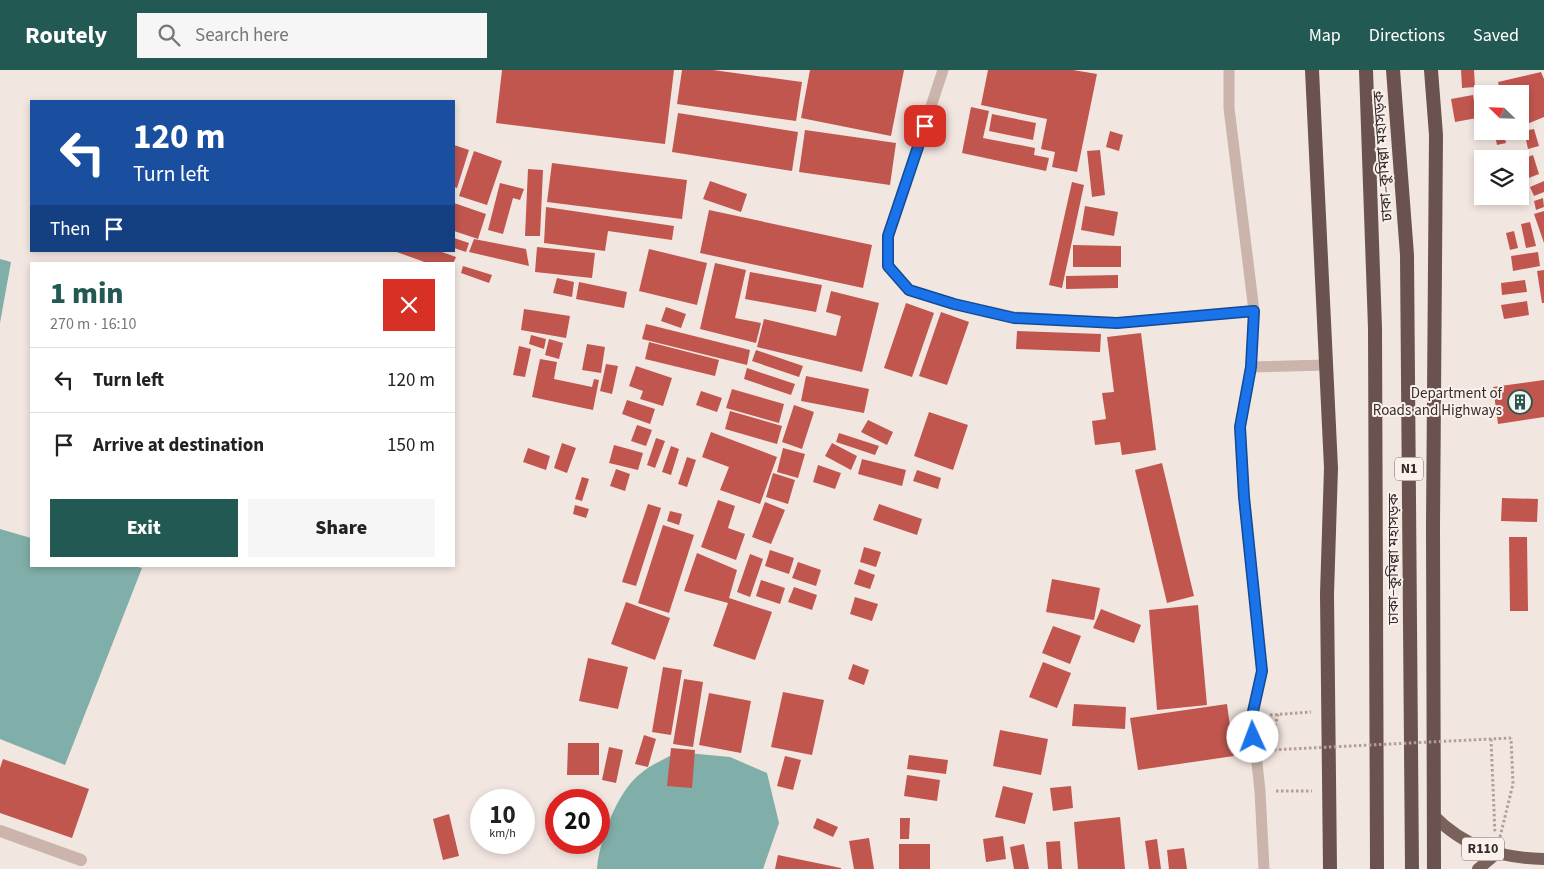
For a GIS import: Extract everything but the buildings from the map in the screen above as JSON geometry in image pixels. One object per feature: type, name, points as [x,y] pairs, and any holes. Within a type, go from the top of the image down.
[{"type":"highway","points":[[1312,70],[1331,468],[1327,594],[1330,869]]},
{"type":"highway","name":"ঢাকা–কুমিল্লা মহাসড়ক","points":[[1366,70],[1375,328],[1377,869]]},
{"type":"highway","name":"ঢাকা–কুমিল্লা মহাসড়ক","points":[[1393,70],[1407,254],[1412,869]]},
{"type":"highway","points":[[1431,70],[1436,135],[1434,869]]},
{"type":"main road","name":"R110","points":[[1433,815],[1448,830],[1469,844],[1496,854],[1544,860]]},
{"type":"main road","name":"R110","points":[[1478,869],[1496,854]]},
{"type":"street","points":[[0,831],[81,860]]},
{"type":"lane","points":[[943,70],[888,236],[888,266],[909,290],[954,304],[1014,318],[1117,323],[1254,311]]},
{"type":"lane","points":[[1229,70],[1229,108],[1254,311],[1251,367],[1240,427],[1244,497],[1262,671],[1252,716],[1260,792],[1264,869]]},
{"type":"lane","points":[[1251,367],[1326,365]]},
{"type":"path","points":[[1252,716],[1328,711]]},
{"type":"path","points":[[1278,714],[1269,750],[1511,738],[1513,784],[1496,854]]},
{"type":"path","points":[[1491,739],[1496,854]]},
{"type":"path","points":[[1260,792],[1329,790]]},
{"type":"water","points":[[0,259],[11,262],[0,323]]},
{"type":"water","points":[[0,529],[30,538],[30,567],[142,568],[65,765],[0,739]]},
{"type":"water","points":[[677,752],[730,757],[767,773],[779,823],[763,869],[597,869],[599,854],[610,854],[610,820],[624,792],[632,782],[653,765]]},
{"type":"place","name":"Department of Roads and Highways","points":[[1520,402]]},
{"type":"route","points":[[925,126],[888,236],[888,266],[909,290],[954,304],[1014,318],[1117,323],[1254,311],[1251,367],[1240,427],[1244,497],[1262,671],[1252,716],[1253,737]]}]
